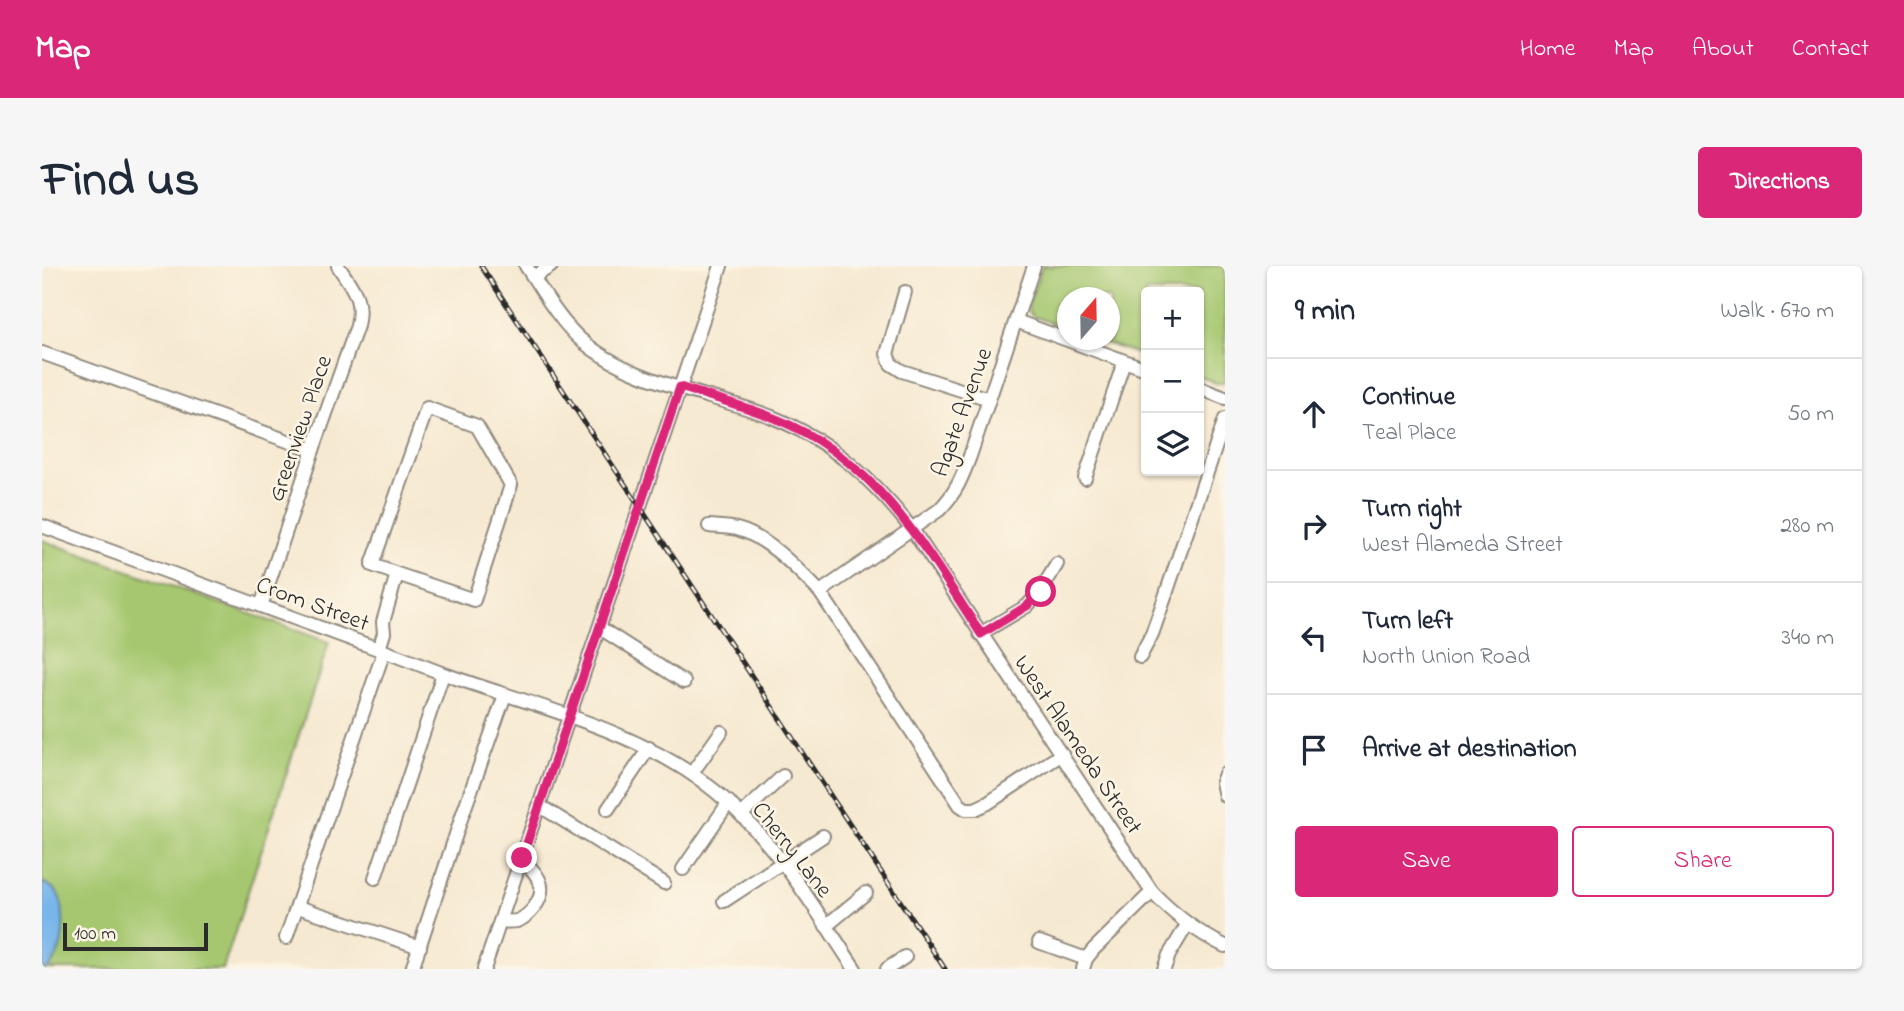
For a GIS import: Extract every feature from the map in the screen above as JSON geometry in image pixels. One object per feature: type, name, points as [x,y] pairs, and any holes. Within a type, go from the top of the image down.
[{"type":"street","name":"Greenview Place","points":[[261,606],[359,314],[355,292],[338,266]]},
{"type":"street","name":"West Alameda Street","points":[[526,266],[566,324],[590,346],[626,368],[773,418],[828,446],[871,481],[912,529],[1152,892],[1187,925],[1225,946]]},
{"type":"street","points":[[534,277],[551,266]]},
{"type":"street","points":[[484,969],[721,266]]},
{"type":"street","name":"Agate Avenue","points":[[820,592],[939,510],[951,498],[960,483],[1034,266]]},
{"type":"street","points":[[905,292],[887,354],[891,364],[902,371],[989,399]]},
{"type":"street","points":[[1016,321],[1141,367]]},
{"type":"street","points":[[42,353],[313,450]]},
{"type":"street","points":[[1085,478],[1124,362]]},
{"type":"street","points":[[1204,390],[1225,398]]},
{"type":"street","points":[[427,408],[477,426],[511,485],[474,600],[397,574],[372,565],[427,408]]},
{"type":"street","points":[[1140,657],[1152,634],[1225,419]]},
{"type":"street","name":"Crom Street","points":[[42,526],[443,674],[570,717]]},
{"type":"street","points":[[709,526],[738,530],[770,546],[820,592],[960,805],[967,809],[982,806],[1062,754]]},
{"type":"street","points":[[981,634],[1027,606],[1041,592],[1057,564]]},
{"type":"street","points":[[286,938],[381,650],[383,622],[397,574]]},
{"type":"street","points":[[600,628],[684,682]]},
{"type":"street","points":[[375,878],[443,674]]},
{"type":"street","points":[[412,969],[505,695]]},
{"type":"street","name":"Cherry Lane","points":[[570,717],[649,748],[680,765],[729,802],[783,863],[855,969]]},
{"type":"street","points":[[691,773],[722,732]]},
{"type":"street","points":[[608,809],[649,748]]},
{"type":"street","points":[[1224,793],[1222,782],[1225,774]]},
{"type":"street","points":[[741,815],[783,776]]},
{"type":"street","points":[[683,869],[729,802]]},
{"type":"street","points":[[540,806],[664,883]]},
{"type":"street","points":[[724,901],[823,836]]},
{"type":"street","points":[[500,922],[517,921],[530,913],[539,899],[541,885],[522,858]]},
{"type":"street","points":[[1039,942],[1084,964],[1152,892]]},
{"type":"street","points":[[826,926],[866,893]]},
{"type":"street","points":[[298,907],[420,947]]},
{"type":"street","points":[[1164,969],[1187,925]]},
{"type":"street","points":[[887,969],[905,957]]},
{"type":"green space","points":[[1042,266],[1225,266],[1225,380],[1216,383],[1204,378],[1204,287],[1141,287],[1141,355],[1120,348],[1120,287],[1057,287],[1057,325],[1033,316],[1028,306]]},
{"type":"green space","points":[[42,540],[329,642],[223,969],[42,969]]},
{"type":"water","points":[[42,882],[56,891],[63,913],[60,949],[47,969],[42,969]]},
{"type":"railway","points":[[481,266],[945,969]]},
{"type":"route","points":[[522,858],[680,387],[794,427],[828,446],[862,473],[912,529],[981,634],[1027,606],[1041,592]]}]
